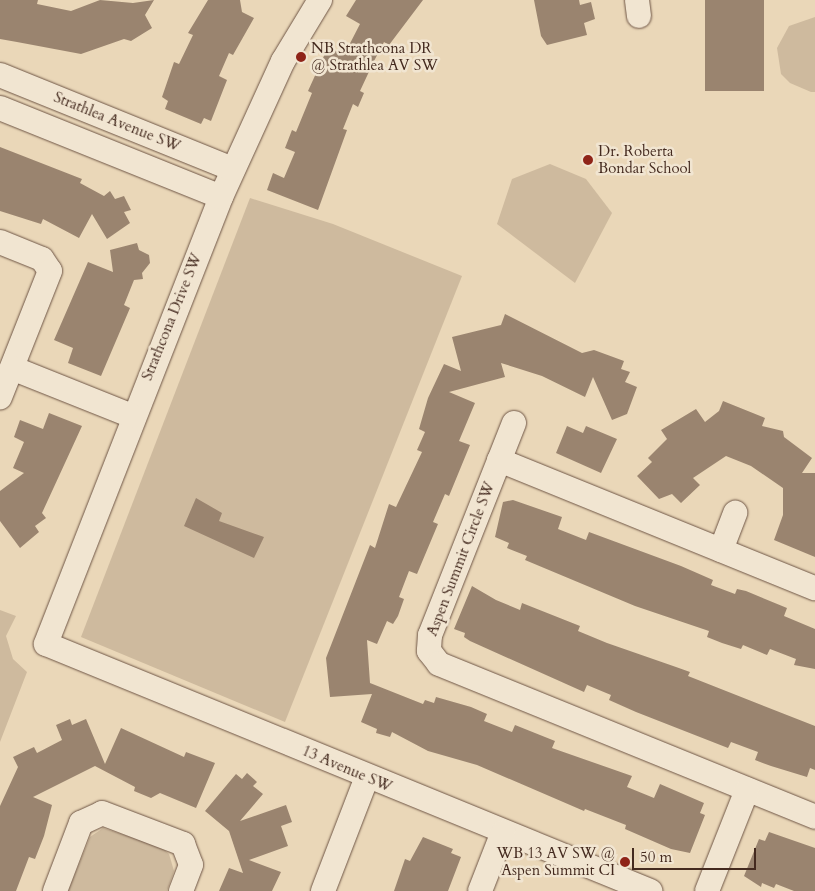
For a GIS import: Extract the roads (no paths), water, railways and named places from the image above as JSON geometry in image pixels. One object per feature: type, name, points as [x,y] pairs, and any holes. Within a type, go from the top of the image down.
[{"type":"street","name":"Strathcona Drive SW","points":[[46,644],[132,416],[221,197],[283,62],[320,0]]},
{"type":"street","name":"Strathlea Avenue SW","points":[[0,75],[233,169]]},
{"type":"street","name":"Strathlea Avenue SW","points":[[0,108],[221,197]]},
{"type":"street","points":[[0,242],[42,259],[50,271],[0,397]]},
{"type":"street","points":[[12,368],[132,416]]},
{"type":"street","name":"Aspen Summit Circle SW","points":[[514,424],[430,636],[429,651],[439,664],[815,817]]},
{"type":"street","points":[[499,460],[815,588]]},
{"type":"street","points":[[721,550],[735,513]]},
{"type":"street","name":"13 Avenue SW","points":[[46,644],[367,777],[650,891]]},
{"type":"street","points":[[323,891],[367,777]]},
{"type":"street","points":[[707,891],[747,790]]},
{"type":"street","points":[[55,891],[81,823],[102,812],[183,844],[191,865],[181,891]]},
{"type":"street","points":[[480,891],[503,832]]},
{"type":"place","name":"NB Strathcona DR @ Strathlea AV SW","points":[[301,57]]},
{"type":"place","name":"Dr. Roberta Bondar School","points":[[588,160]]},
{"type":"place","name":"WB 13 AV SW @ Aspen Summit CI","points":[[625,862]]}]
